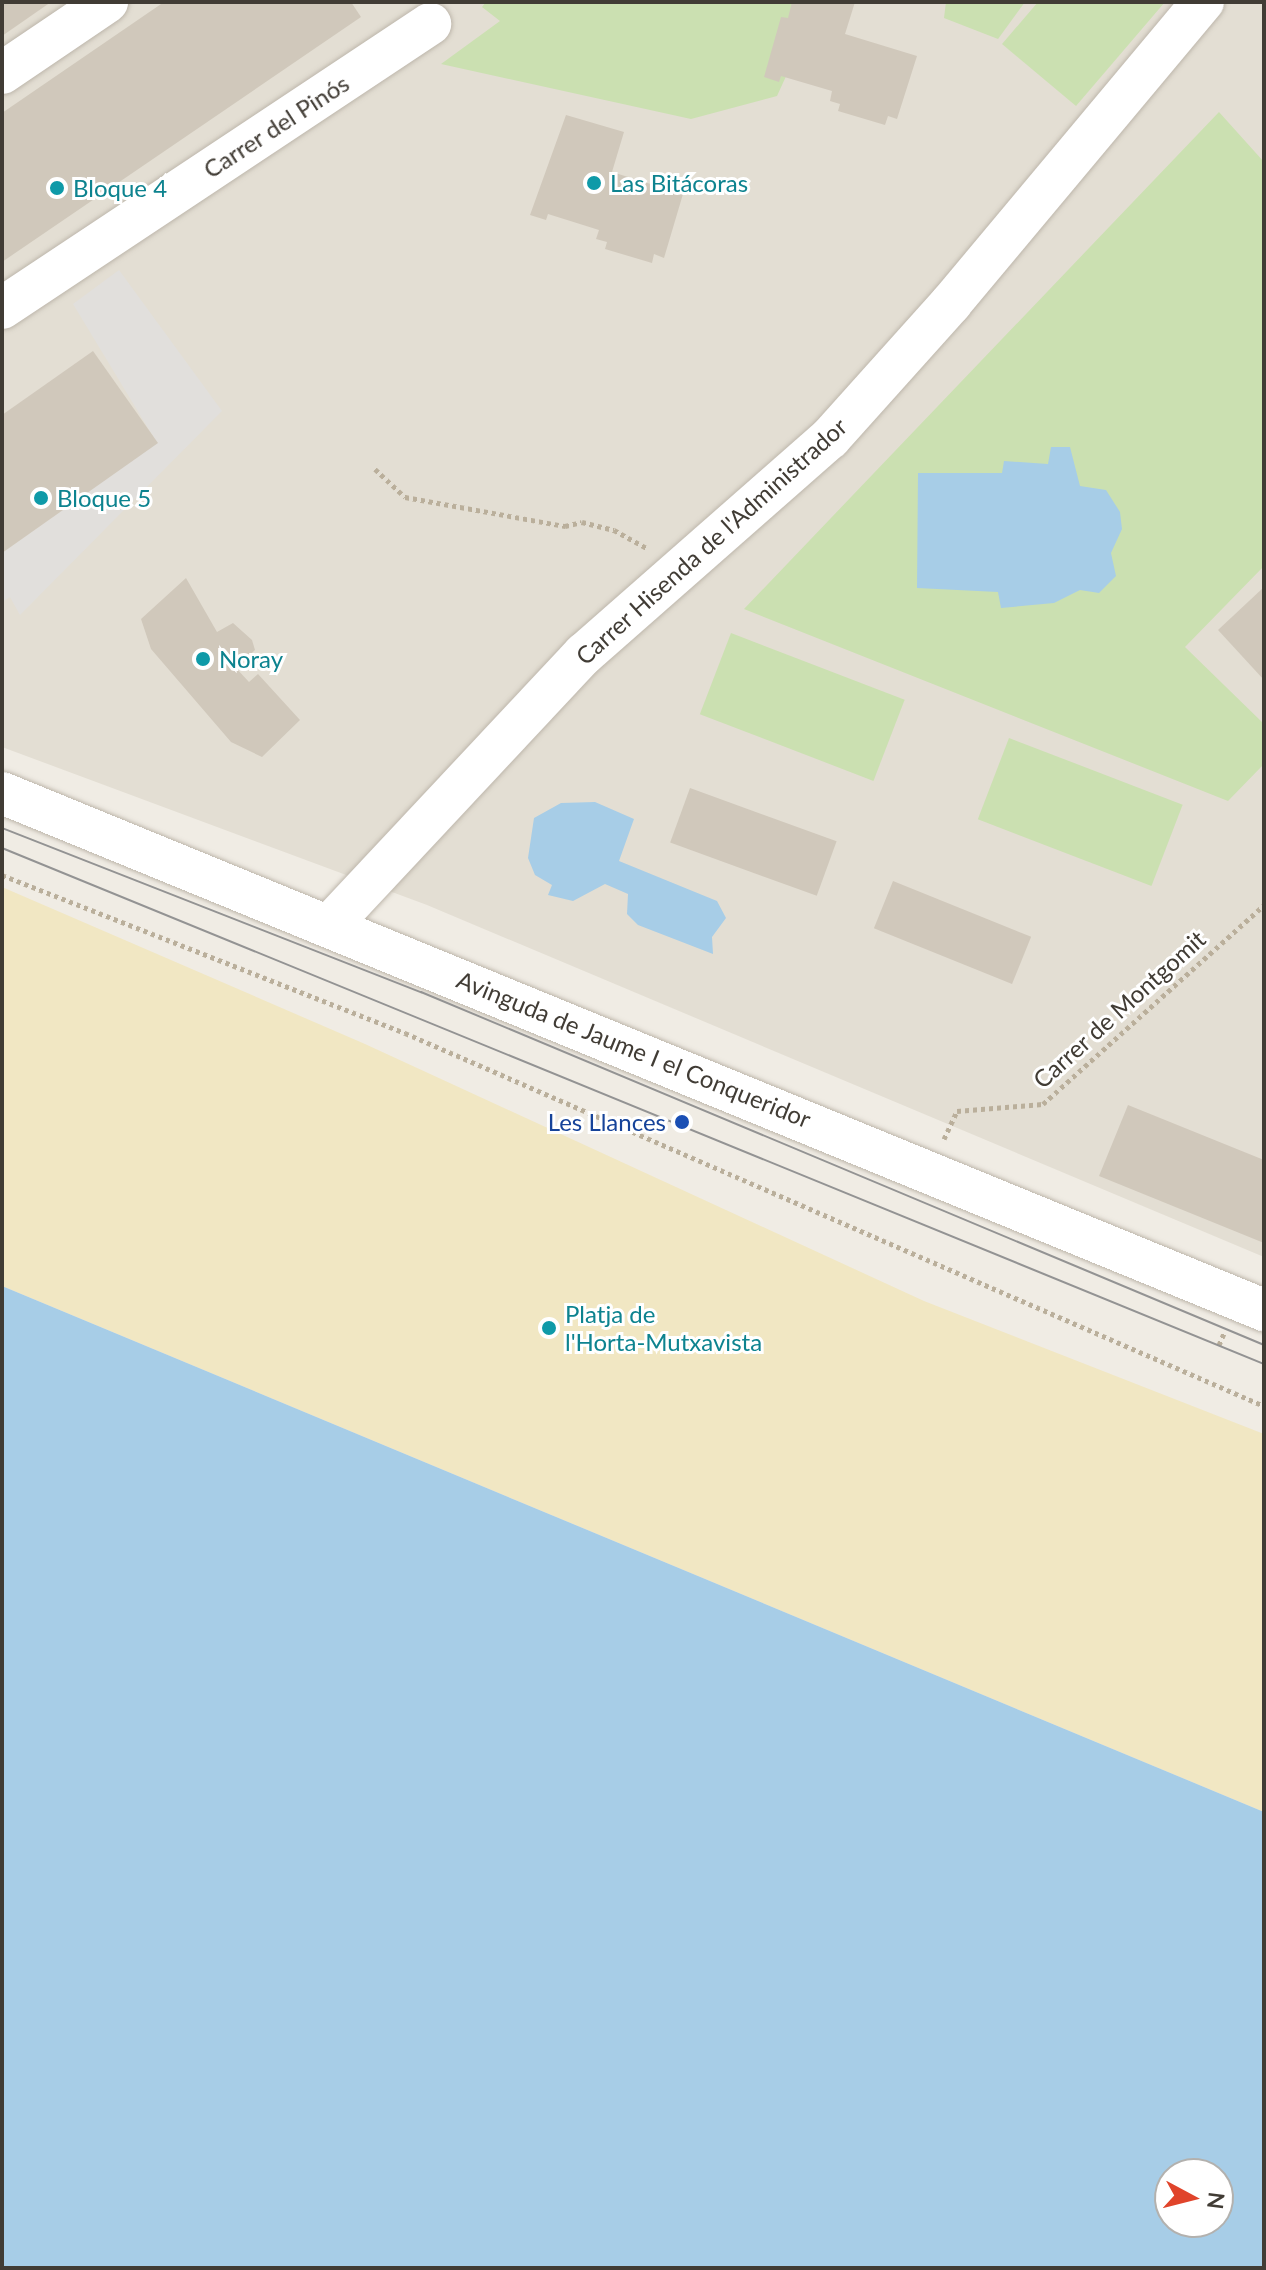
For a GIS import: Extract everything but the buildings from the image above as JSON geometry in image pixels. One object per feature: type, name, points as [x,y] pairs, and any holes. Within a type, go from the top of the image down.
[{"type":"street","points":[[2,73],[107,2]]},
{"type":"street","name":"Carrer Hisenda de l'Administrador","points":[[331,924],[584,654],[830,438],[951,303],[1203,2]]},
{"type":"street","name":"Carrer del Pinós","points":[[2,308],[430,24]]},
{"type":"street","name":"Avinguda de Jaume I el Conqueridor","points":[[2,793],[331,924],[1264,1310]]},
{"type":"path","points":[[375,469],[405,497],[614,530]]},
{"type":"path","points":[[2,875],[405,1033],[1264,1406]]},
{"type":"path","name":"Carrer de Montgomit","points":[[930,1171],[957,1111],[1043,1104],[1264,905]]},
{"type":"shaded area","points":[[2,2],[1264,2],[1264,1257],[427,905],[2,747]]},
{"type":"shaded area","points":[[119,270],[222,411],[20,615],[10,597],[2,602],[2,553],[157,443],[73,304]]},
{"type":"green space","points":[[486,2],[820,2],[777,96],[691,119],[441,64],[500,21],[482,7]]},
{"type":"green space","points":[[946,2],[1025,2],[998,39],[944,18]]},
{"type":"green space","points":[[1038,2],[1165,2],[1076,106],[1002,44]]},
{"type":"green space","points":[[1219,112],[1264,162],[1264,566],[1185,647],[1264,724],[1264,764],[1228,801],[744,609]]},
{"type":"green space","points":[[731,633],[905,700],[873,781],[700,714]]},
{"type":"green space","points":[[1009,738],[1183,805],[1151,886],[978,819]]},
{"type":"sand","name":"Platja de l'Horta-Mutxavista","points":[[2,887],[365,1044],[924,1301],[1264,1434],[1264,1812],[2,1286]]},
{"type":"water","points":[[1051,447],[1070,447],[1080,486],[1106,490],[1120,512],[1122,529],[1111,553],[1116,576],[1099,593],[1080,590],[1054,603],[1001,608],[998,592],[917,588],[918,473],[1002,473],[1004,461],[1048,464]]},
{"type":"water","points":[[595,802],[634,819],[619,861],[717,901],[726,918],[712,937],[713,954],[638,925],[627,914],[628,894],[605,884],[573,901],[548,895],[552,885],[535,875],[528,858],[534,818],[561,803]]},
{"type":"water","points":[[2,1286],[1264,1812],[1264,2268],[2,2268]]},
{"type":"tram line","points":[[2,828],[421,992],[1264,1345]]},
{"type":"tram line","points":[[2,848],[1264,1364]]},
{"type":"place","name":"Las Bitácoras","points":[[594,183]]},
{"type":"place","name":"Bloque 4","points":[[57,188]]},
{"type":"place","name":"Bloque 5","points":[[41,498]]},
{"type":"place","name":"Noray","points":[[203,659]]},
{"type":"place","name":"Les Llances","points":[[682,1122]]},
{"type":"place","name":"Platja de l'Horta-Mutxavista","points":[[549,1328]]}]
